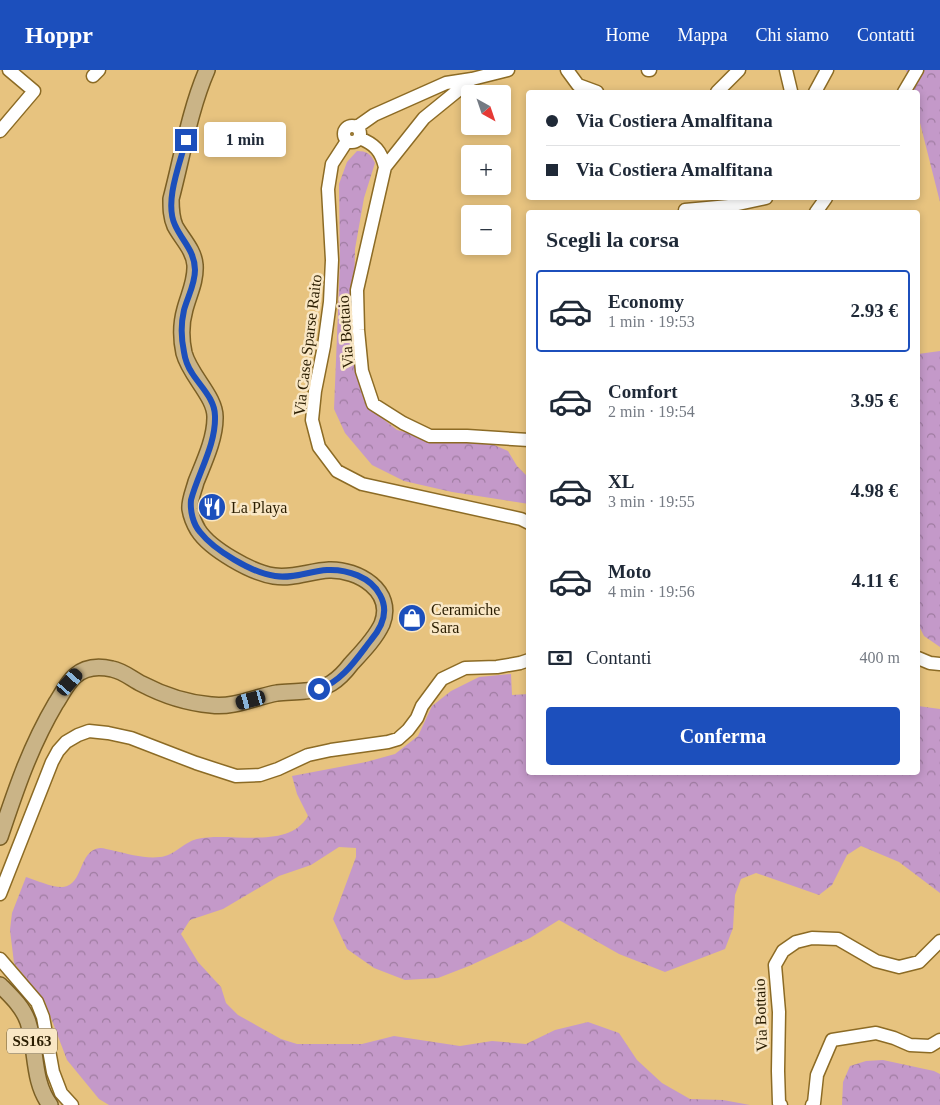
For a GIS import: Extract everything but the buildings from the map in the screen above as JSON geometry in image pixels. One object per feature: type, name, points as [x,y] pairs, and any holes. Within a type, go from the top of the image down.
[{"type":"main road","points":[[0,837],[30,752],[63,692],[77,674],[96,667],[114,669],[166,694],[214,706],[226,706],[276,693],[312,691],[326,687],[344,673],[375,635],[384,615],[382,598],[364,578],[350,573],[328,570],[286,577],[265,574],[236,560],[216,547],[199,531],[190,509],[194,488],[213,434],[215,412],[209,397],[191,372],[184,352],[181,331],[184,310],[194,279],[195,261],[186,242],[175,226],[171,204],[190,125],[207,70]]},
{"type":"main road","name":"SS163","points":[[0,984],[22,1010],[28,1021],[38,1080],[42,1092],[50,1105]]},
{"type":"street","points":[[0,131],[34,91],[9,70]]},
{"type":"street","name":"Via Case Sparse Raito","points":[[508,70],[446,83],[374,115],[354,136],[332,164],[328,189],[332,260],[330,302],[312,420],[319,447],[337,471],[362,484],[526,522]]},
{"type":"street","points":[[567,70],[578,85],[592,90]]},
{"type":"street","points":[[719,90],[739,70]]},
{"type":"street","points":[[786,70],[790,90]]},
{"type":"street","points":[[816,90],[826,70]]},
{"type":"street","points":[[905,90],[918,70]]},
{"type":"street","points":[[385,167],[424,118],[472,79]]},
{"type":"street","points":[[354,136],[371,144],[382,155],[385,167]]},
{"type":"street","name":"Via Bottaio","points":[[385,167],[357,290],[362,371],[373,404],[403,423],[430,436],[468,436],[526,440]]},
{"type":"street","points":[[684,210],[729,206],[757,200]]},
{"type":"street","points":[[920,659],[930,664],[940,664]]},
{"type":"street","points":[[0,894],[52,762],[66,742],[78,734],[89,731],[131,738],[236,776],[260,775],[278,770],[308,755],[398,739],[417,718],[422,706],[442,679],[465,668],[497,667],[526,661]]},
{"type":"street","name":"Via Bottaio","points":[[780,1105],[778,1071],[779,1012],[774,965],[783,951],[796,942],[812,938],[838,939],[876,961],[899,967],[919,962],[940,941]]},
{"type":"street","points":[[0,960],[37,1002],[43,1017],[53,1072],[61,1092],[72,1105]]},
{"type":"street","points":[[812,1105],[814,1103],[817,1075],[832,1040],[876,1033],[910,1045],[930,1046],[940,1040]]},
{"type":"green space","points":[[906,70],[940,70],[940,202],[920,123],[920,90],[911,90]]},
{"type":"green space","points":[[357,151],[368,154],[375,163],[364,198],[355,249],[354,299],[357,362],[377,414],[397,430],[446,442],[492,444],[508,451],[517,466],[526,475],[526,504],[452,492],[404,481],[372,465],[345,433],[334,409],[340,262],[339,184],[347,162]]},
{"type":"green space","points":[[940,351],[940,647],[924,636],[920,628],[920,354]]},
{"type":"green space","points":[[511,674],[512,695],[526,694],[526,775],[920,775],[920,706],[940,709],[940,893],[899,862],[861,846],[847,855],[832,885],[819,895],[756,873],[741,879],[735,895],[733,928],[725,949],[665,972],[619,954],[559,920],[530,938],[469,966],[438,978],[405,980],[374,968],[347,949],[333,919],[356,857],[356,848],[339,847],[311,865],[279,876],[223,909],[190,920],[181,934],[198,962],[221,987],[226,1003],[238,1015],[281,1039],[297,1044],[362,1044],[394,1036],[460,1046],[492,1041],[526,1044],[555,1030],[588,1022],[619,1033],[637,1060],[662,1083],[690,1099],[723,1100],[750,1105],[109,1105],[99,1099],[67,1060],[45,1002],[14,963],[10,930],[12,913],[26,877],[55,886],[63,887],[70,885],[75,880],[88,855],[93,850],[100,848],[143,857],[160,857],[170,854],[197,839],[210,837],[273,837],[287,833],[299,827],[308,816],[297,794],[292,776],[366,762],[395,754],[418,736],[432,706],[451,691],[479,677]]},
{"type":"green space","points":[[883,1060],[940,1074],[940,1105],[842,1105],[843,1082],[850,1066],[866,1061]]},
{"type":"place","name":"La Playa","points":[[212,507]]},
{"type":"place","name":"Ceramiche Sara","points":[[412,618]]},
{"type":"route","points":[[186,140],[171,198],[172,219],[195,261],[194,279],[184,310],[181,331],[182,342],[191,372],[209,397],[215,412],[211,442],[191,500],[190,509],[195,522],[199,531],[216,547],[255,570],[265,574],[286,577],[328,570],[350,573],[364,578],[371,584],[378,591],[384,604],[384,615],[375,635],[344,673],[333,683],[319,689]]}]
